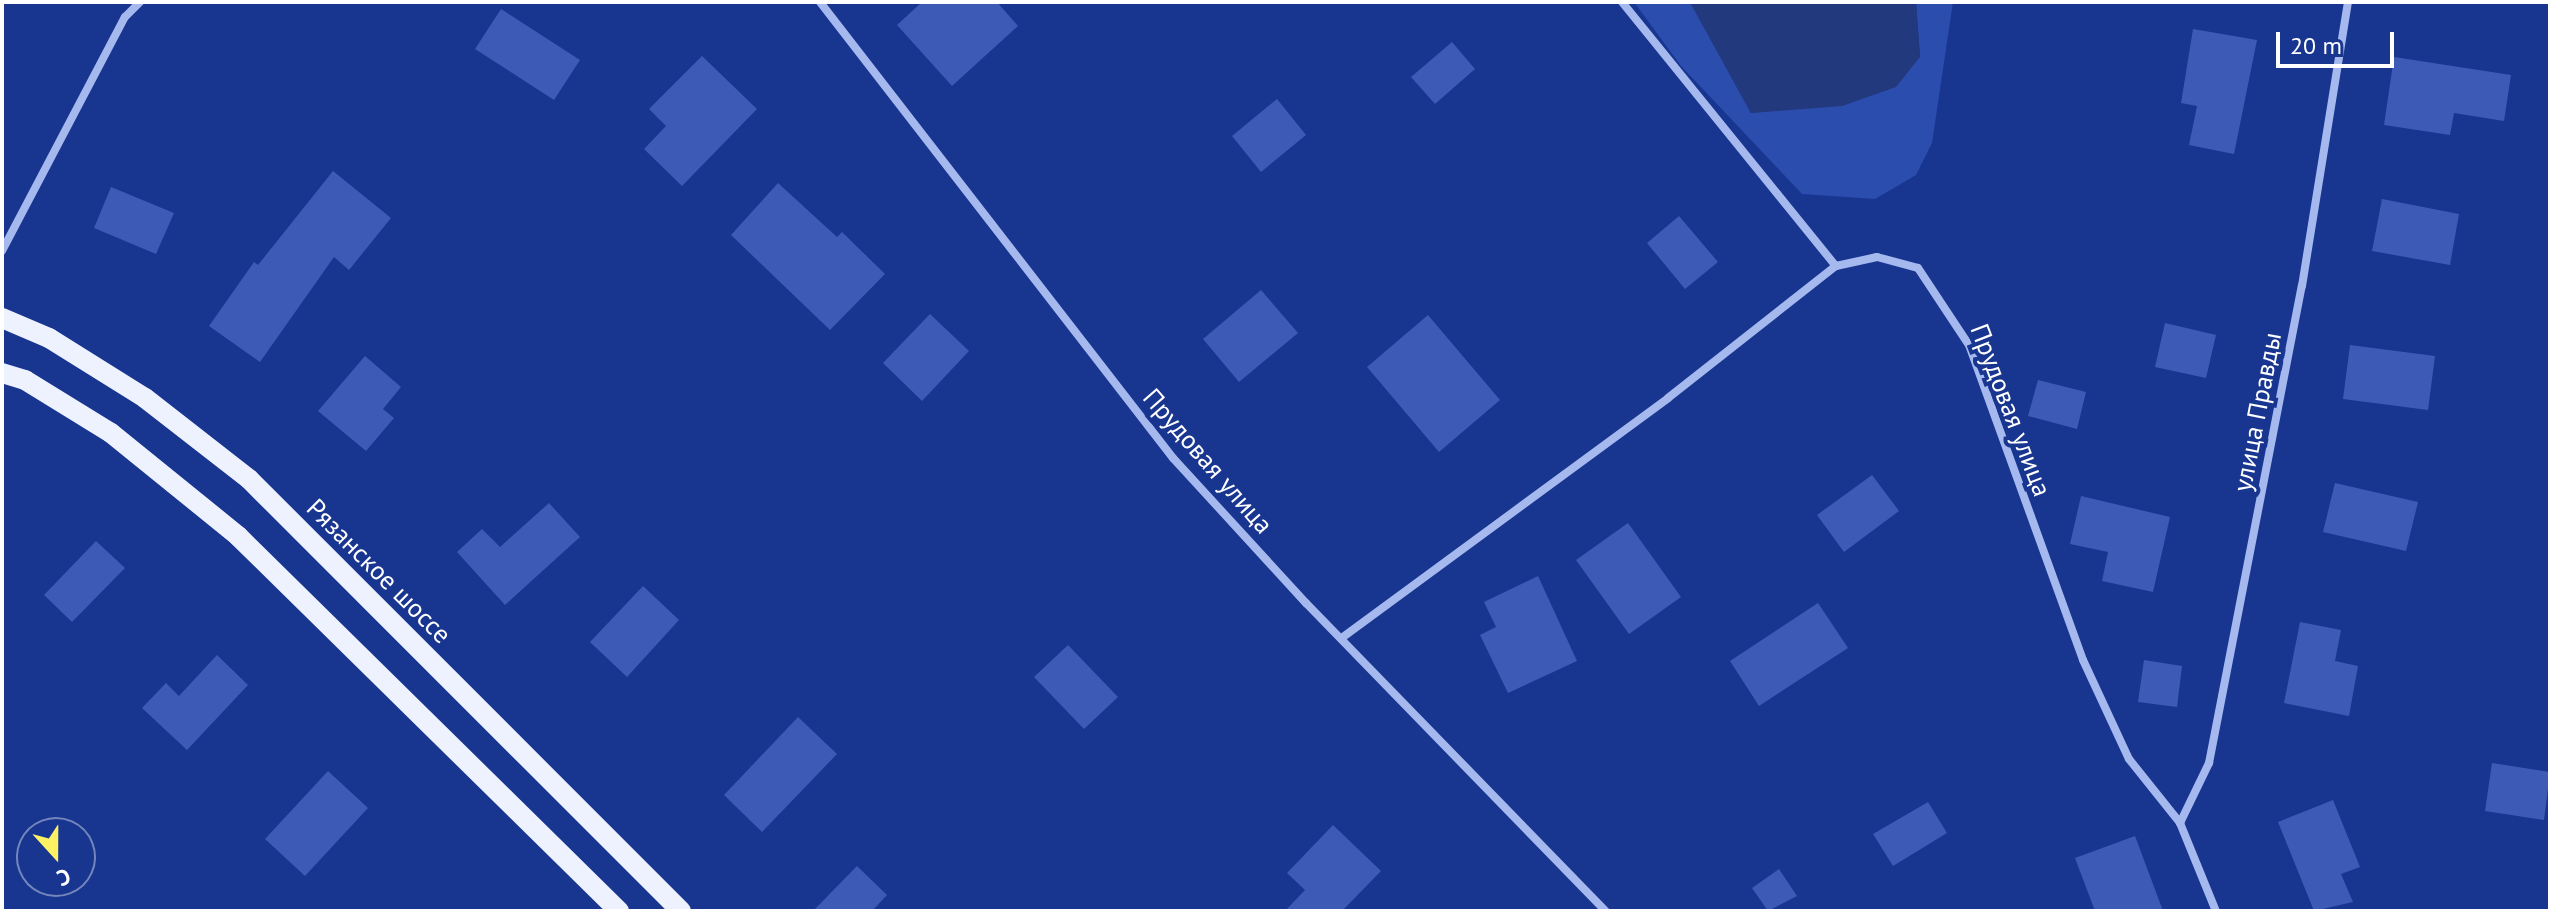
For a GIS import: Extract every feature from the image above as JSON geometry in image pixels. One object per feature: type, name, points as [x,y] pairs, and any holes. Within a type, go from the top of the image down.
[{"type":"main road","name":"Рязанское шоссе","points":[[2,318],[49,338],[145,398],[249,479],[681,911]]},
{"type":"main road","points":[[2,373],[25,380],[111,433],[238,536],[619,911]]},
{"type":"street","points":[[2,251],[125,17],[140,2]]},
{"type":"street","name":"Прудовая улица","points":[[820,2],[1173,458],[1306,603],[1343,637],[1606,911]]},
{"type":"street","points":[[1343,637],[1668,398],[1836,266],[1622,2]]},
{"type":"street","name":"улица Правды","points":[[2180,823],[2209,763],[2302,286],[2348,2]]},
{"type":"street","name":"Прудовая улица","points":[[1836,266],[1877,257],[1918,268],[1969,345],[2090,674],[2129,759],[2180,823],[2216,911]]},
{"type":"shaded area","points":[[1634,2],[1690,2],[1751,113],[1796,108],[1920,57],[1916,2],[1953,2],[1932,143],[1916,175],[1875,199],[1802,194],[1681,66]]},
{"type":"shaded area","points":[[1690,2],[1916,2],[1920,57],[1896,87],[1842,106],[1751,113]]},
{"type":"building","points":[[922,2],[997,2],[1018,26],[952,86],[897,25]]},
{"type":"building","points":[[501,9],[580,60],[554,100],[475,49]]},
{"type":"building","points":[[2193,29],[2257,40],[2234,154],[2189,145],[2197,106],[2181,103]]},
{"type":"building","points":[[1452,42],[1475,69],[1435,104],[1411,77]]},
{"type":"building","points":[[702,56],[757,109],[682,186],[644,149],[666,126],[649,109]]},
{"type":"building","points":[[2394,57],[2511,75],[2504,121],[2454,113],[2450,135],[2384,125]]},
{"type":"building","points":[[1277,99],[1306,135],[1261,172],[1232,136]]},
{"type":"building","points":[[333,171],[391,218],[349,270],[334,257],[260,362],[209,326],[254,262],[258,265]]},
{"type":"building","points":[[778,183],[837,237],[842,232],[885,274],[830,330],[731,235]]},
{"type":"building","points":[[111,187],[174,213],[156,254],[94,228]]},
{"type":"building","points":[[2382,199],[2459,214],[2450,265],[2372,251]]},
{"type":"building","points":[[1679,216],[1718,262],[1685,289],[1647,243]]},
{"type":"building","points":[[1261,290],[1298,333],[1239,382],[1203,339]]},
{"type":"building","points":[[930,314],[969,351],[922,401],[883,363]]},
{"type":"building","points":[[1428,315],[1500,400],[1439,452],[1367,367]]},
{"type":"building","points":[[2165,323],[2216,335],[2206,378],[2155,367]]},
{"type":"building","points":[[2350,345],[2435,356],[2428,410],[2343,399]]},
{"type":"building","points":[[365,356],[401,387],[383,409],[394,418],[366,451],[318,411]]},
{"type":"building","points":[[2038,380],[2086,392],[2077,429],[2028,416]]},
{"type":"building","points":[[1872,475],[1899,511],[1844,552],[1817,515]]},
{"type":"building","points":[[2335,483],[2418,502],[2406,551],[2323,532]]},
{"type":"building","points":[[2081,496],[2170,517],[2153,592],[2102,581],[2108,552],[2070,544]]},
{"type":"building","points":[[549,503],[580,537],[505,605],[457,552],[482,529],[500,547]]},
{"type":"building","points":[[1628,523],[1681,597],[1629,634],[1576,560]]},
{"type":"building","points":[[96,541],[125,568],[72,622],[44,595]]},
{"type":"building","points":[[1538,576],[1577,661],[1508,693],[1480,635],[1496,627],[1484,602]]},
{"type":"building","points":[[643,586],[679,620],[627,677],[590,642]]},
{"type":"building","points":[[1818,603],[1848,648],[1759,706],[1730,661]]},
{"type":"building","points":[[2300,622],[2341,630],[2335,661],[2358,666],[2349,716],[2284,703]]},
{"type":"building","points":[[1068,645],[1118,697],[1084,729],[1034,677]]},
{"type":"building","points":[[217,655],[248,685],[187,750],[142,708],[166,683],[179,696]]},
{"type":"building","points":[[2144,660],[2182,666],[2177,707],[2138,702]]},
{"type":"building","points":[[798,717],[837,754],[762,832],[724,795]]},
{"type":"building","points":[[2492,763],[2550,772],[2544,820],[2485,811]]},
{"type":"building","points":[[328,771],[368,808],[305,876],[265,839]]},
{"type":"building","points":[[2333,800],[2360,867],[2341,874],[2353,902],[2314,911],[2278,822]]},
{"type":"building","points":[[1928,802],[1947,833],[1893,866],[1873,834]]},
{"type":"building","points":[[1333,825],[1381,871],[1342,911],[1285,911],[1305,890],[1287,873]]},
{"type":"building","points":[[2135,836],[2163,911],[2095,911],[2075,858]]},
{"type":"building","points":[[857,866],[887,895],[872,911],[813,911]]},
{"type":"building","points":[[1779,869],[1797,896],[1768,911],[1752,888]]}]
